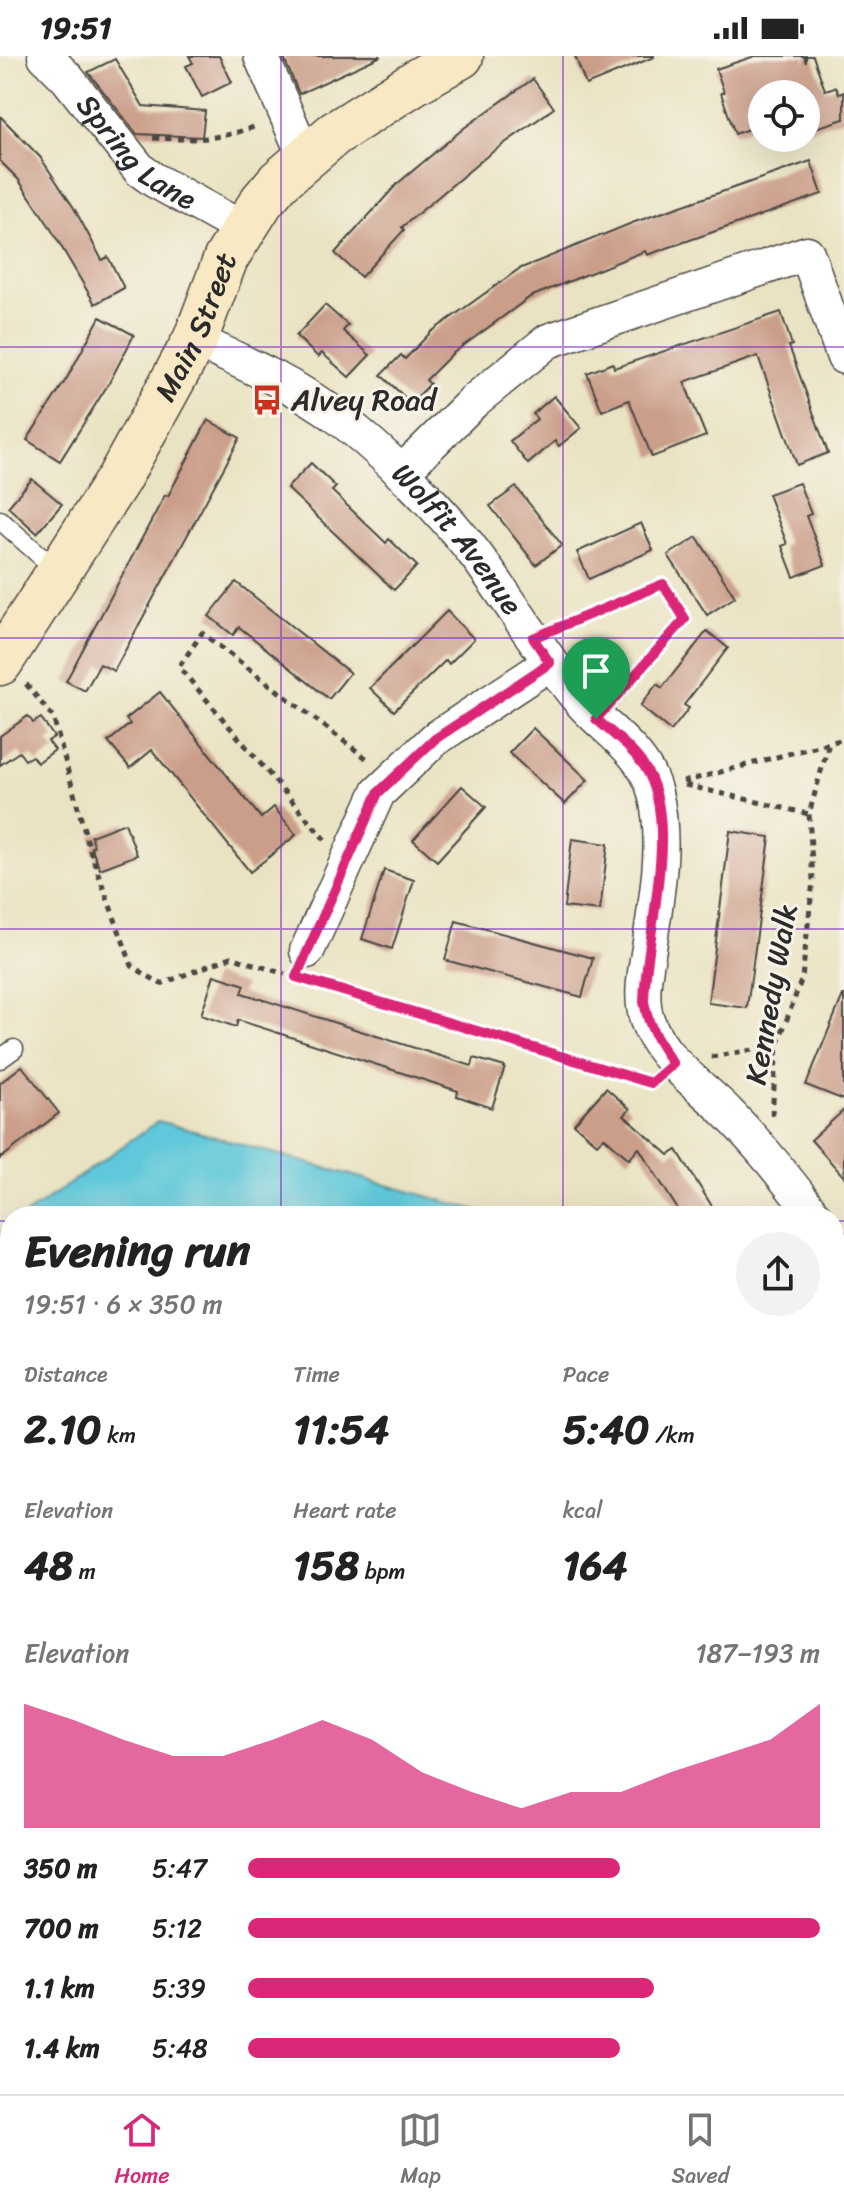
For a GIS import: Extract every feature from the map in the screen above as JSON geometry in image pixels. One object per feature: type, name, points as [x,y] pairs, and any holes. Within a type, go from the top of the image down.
[{"type":"street","name":"Spring Lane","points":[[45,56],[67,78],[140,170],[243,229]]},
{"type":"street","points":[[261,56],[305,157]]},
{"type":"street","name":"Main Street","points":[[2,661],[119,478],[195,340],[226,258],[243,229],[279,181],[412,68],[461,56]]},
{"type":"street","points":[[401,473],[474,401],[548,341],[807,253],[844,357]]},
{"type":"street","name":"Wolfit Avenue","points":[[195,340],[266,374],[325,409],[368,441],[477,556],[541,651],[596,719],[628,747],[646,769],[655,791],[661,824],[644,1002],[646,1018],[657,1042],[673,1064],[723,1108],[806,1206]]},
{"type":"street","points":[[302,964],[378,793],[435,739],[541,651]]},
{"type":"lane","points":[[0,520],[60,573]]},
{"type":"path","points":[[148,137],[202,141],[229,136],[286,113]]},
{"type":"path","points":[[541,651],[663,584],[685,619],[596,719]]},
{"type":"path","points":[[345,865],[179,667],[202,633],[393,779]]},
{"type":"path","points":[[2,661],[53,717],[90,851],[132,966],[161,984],[231,957],[302,964],[651,1083],[673,1064],[777,1046]]},
{"type":"path","points":[[809,814],[679,783],[844,739]]},
{"type":"path","name":"Kennedy Walk","points":[[769,1159],[777,1046],[802,978],[813,881],[809,814],[829,743]]},
{"type":"water","points":[[158,1121],[462,1206],[38,1206]]},
{"type":"building","points":[[189,56],[219,56],[232,82],[202,97],[186,66],[193,63]]},
{"type":"building","points":[[283,56],[381,56],[299,94]]},
{"type":"building","points":[[575,56],[654,56],[654,57],[586,85]]},
{"type":"building","points":[[755,56],[804,56],[806,63],[806,56],[813,56],[825,90],[836,87],[839,94],[844,92],[844,119],[820,127],[820,80],[748,80],[748,129],[735,134],[716,69]]},
{"type":"building","points":[[115,59],[143,106],[205,111],[202,137],[137,134],[88,72]]},
{"type":"building","points":[[533,79],[554,108],[487,156],[402,227],[404,230],[361,277],[335,253],[397,184],[464,128]]},
{"type":"building","points":[[0,116],[40,157],[74,208],[102,260],[108,257],[124,288],[95,304],[48,224],[18,179],[0,161]]},
{"type":"building","points":[[811,161],[822,194],[647,255],[645,251],[530,297],[452,354],[426,380],[430,384],[411,403],[381,375],[401,355],[405,359],[431,332],[519,269],[632,223]]},
{"type":"building","points":[[325,305],[348,325],[343,331],[370,355],[349,377],[322,353],[318,357],[296,336]]},
{"type":"building","points":[[781,312],[792,345],[789,346],[828,453],[797,465],[758,356],[684,382],[706,436],[652,457],[629,400],[602,411],[587,373],[613,363],[614,368]]},
{"type":"building","points":[[100,317],[134,335],[109,383],[60,461],[27,440],[67,378]]},
{"type":"building","points":[[554,396],[581,428],[559,446],[555,441],[528,464],[510,441],[537,419],[533,414]]},
{"type":"building","points":[[208,420],[240,438],[114,671],[100,664],[85,691],[66,681]]},
{"type":"building","points":[[311,463],[336,487],[332,491],[386,543],[389,539],[417,566],[394,590],[287,488]]},
{"type":"building","points":[[32,479],[62,504],[37,533],[8,507]]},
{"type":"building","points":[[799,483],[811,514],[806,516],[825,565],[794,577],[782,546],[787,544],[768,494]]},
{"type":"building","points":[[516,487],[562,545],[536,565],[490,506]]},
{"type":"building","points":[[641,523],[653,550],[589,579],[577,552]]},
{"type":"building","points":[[697,537],[735,597],[707,615],[668,555]]},
{"type":"building","points":[[236,582],[350,673],[329,699],[239,627],[233,635],[209,616]]},
{"type":"building","points":[[447,611],[474,639],[449,664],[446,660],[394,711],[370,688]]},
{"type":"building","points":[[707,631],[728,648],[684,705],[689,708],[671,731],[640,706],[657,684],[662,688]]},
{"type":"building","points":[[160,692],[261,818],[274,807],[296,835],[250,872],[152,750],[130,768],[108,742],[130,724],[126,719]]},
{"type":"building","points":[[28,716],[33,723],[41,718],[54,737],[48,741],[55,750],[37,763],[32,756],[25,760],[19,752],[0,765],[0,736]]},
{"type":"building","points":[[533,728],[588,780],[565,804],[509,753]]},
{"type":"building","points":[[462,786],[486,807],[437,861],[413,840]]},
{"type":"building","points":[[125,823],[137,855],[100,869],[91,847],[94,846],[91,836]]},
{"type":"building","points":[[730,831],[770,837],[747,1008],[708,1003]]},
{"type":"building","points":[[572,839],[608,844],[600,911],[564,907]]},
{"type":"building","points":[[384,870],[414,880],[392,949],[362,939]]},
{"type":"building","points":[[456,921],[593,958],[582,997],[445,960]]},
{"type":"building","points":[[214,975],[245,985],[242,993],[367,1033],[472,1066],[474,1058],[505,1067],[492,1108],[457,1096],[458,1091],[238,1020],[236,1027],[201,1015]]},
{"type":"building","points":[[844,995],[844,1100],[806,1085]]},
{"type":"building","points":[[22,1066],[59,1113],[0,1159],[0,1083]]},
{"type":"building","points":[[606,1088],[630,1109],[624,1116],[669,1155],[677,1150],[712,1206],[676,1206],[639,1148],[629,1159],[604,1137],[597,1144],[574,1124]]},
{"type":"building","points":[[844,1110],[844,1177],[811,1140]]},
{"type":"place","name":"Alvey Road","points":[[267,400]]},
{"type":"route","points":[[663,584],[685,619],[596,719],[628,747],[646,769],[655,791],[661,824],[644,1002],[646,1018],[657,1042],[673,1064],[651,1083],[296,977],[378,793],[435,739],[550,663],[533,638],[663,584]]}]
